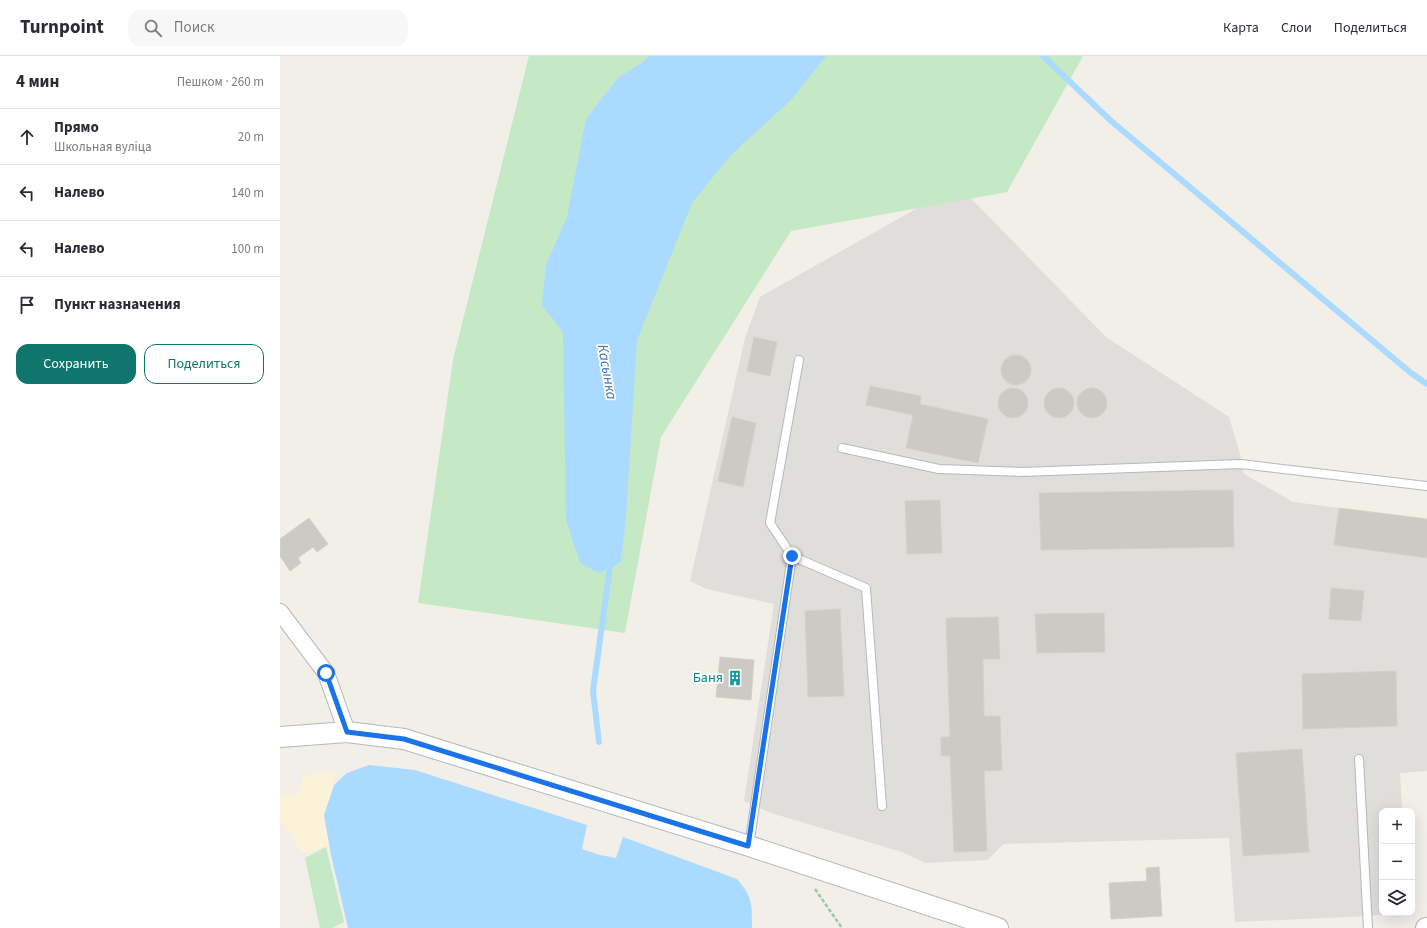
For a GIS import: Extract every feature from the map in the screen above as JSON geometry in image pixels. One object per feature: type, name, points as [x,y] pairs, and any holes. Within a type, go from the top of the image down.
[{"type":"street","points":[[280,612],[326,673],[347,732]]},
{"type":"street","points":[[280,737],[347,732],[404,739],[748,846],[998,928]]},
{"type":"lane","points":[[799,360],[770,523],[792,556],[866,588],[882,806]]},
{"type":"lane","points":[[842,448],[939,469],[1022,472],[1241,464],[1427,486]]},
{"type":"lane","points":[[748,846],[792,556]]},
{"type":"lane","points":[[1359,759],[1368,928]]},
{"type":"path","points":[[812,885],[842,928]]},
{"type":"shaded area","points":[[958,185],[1106,337],[1229,417],[1240,454],[1244,474],[1293,502],[1427,519],[1427,771],[1400,773],[1402,808],[1379,808],[1379,915],[1235,922],[1229,838],[1003,844],[988,860],[925,863],[902,852],[771,813],[744,801],[774,604],[707,589],[690,581],[745,338],[760,297]]},
{"type":"green space","points":[[529,56],[1083,56],[1007,192],[791,231],[661,437],[625,633],[418,603],[453,360]]},
{"type":"green space","points":[[326,847],[344,922],[332,928],[320,928],[305,858]]},
{"type":"sand","points":[[336,770],[334,785],[324,815],[329,846],[302,853],[280,819],[280,797],[299,792],[303,776]]},
{"type":"water","points":[[649,56],[826,56],[791,100],[730,156],[692,203],[637,340],[626,518],[621,562],[599,573],[580,563],[566,520],[563,333],[542,305],[546,265],[567,217],[586,119],[618,78],[643,62]]},
{"type":"water","points":[[369,765],[415,770],[587,825],[582,849],[600,855],[616,858],[623,837],[737,879],[749,896],[752,913],[752,928],[348,928],[331,855],[324,815],[334,785],[347,773]]},
{"type":"building","points":[[754,337],[777,342],[770,376],[747,371]]},
{"type":"building","points":[[1016,355],[1022,356],[1030,364],[1030,376],[1022,384],[1016,385],[1010,384],[1002,376],[1001,370],[1002,364],[1010,356]]},
{"type":"building","points":[[870,386],[921,396],[920,404],[988,419],[978,463],[906,448],[913,415],[866,405]]},
{"type":"building","points":[[1013,388],[1019,389],[1027,397],[1027,409],[1019,417],[1013,418],[1007,417],[999,409],[998,403],[999,397],[1007,389]]},
{"type":"building","points":[[1059,388],[1065,389],[1073,397],[1073,409],[1065,417],[1059,418],[1053,417],[1045,409],[1044,403],[1045,397],[1053,389]]},
{"type":"building","points":[[1092,388],[1098,389],[1106,397],[1106,409],[1098,417],[1092,418],[1086,417],[1078,409],[1077,403],[1078,397],[1086,389]]},
{"type":"building","points":[[732,417],[756,423],[743,487],[718,481]]},
{"type":"building","points":[[1233,490],[1234,547],[1041,550],[1039,493]]},
{"type":"building","points":[[940,500],[942,553],[907,554],[905,501]]},
{"type":"building","points":[[1339,508],[1427,519],[1427,558],[1334,545]]},
{"type":"building","points":[[309,518],[328,544],[317,552],[313,547],[298,558],[301,563],[290,571],[280,556],[280,539]]},
{"type":"building","points":[[1331,588],[1364,591],[1361,621],[1329,619]]},
{"type":"building","points":[[840,609],[844,696],[808,697],[805,611]]},
{"type":"building","points":[[1104,613],[1105,652],[1037,653],[1035,614]]},
{"type":"building","points":[[998,617],[1000,659],[983,659],[984,716],[1000,716],[1002,770],[984,771],[987,851],[954,852],[950,756],[941,756],[941,737],[950,737],[946,618]]},
{"type":"building","name":"Баня","points":[[720,657],[754,660],[751,700],[716,697]]},
{"type":"building","points":[[1396,671],[1397,726],[1303,729],[1302,674]]},
{"type":"building","points":[[1302,749],[1309,852],[1243,856],[1236,753]]},
{"type":"building","points":[[1159,867],[1162,916],[1111,919],[1109,883],[1147,881],[1146,868]]},
{"type":"waterway","points":[[1043,56],[1110,120],[1411,373],[1427,384]]},
{"type":"waterway","name":"Касынка","points":[[599,742],[593,691],[611,559]]},
{"type":"place","name":"Баня","points":[[735,678]]},
{"type":"route","points":[[326,673],[347,732],[404,739],[748,846],[792,556]]}]
